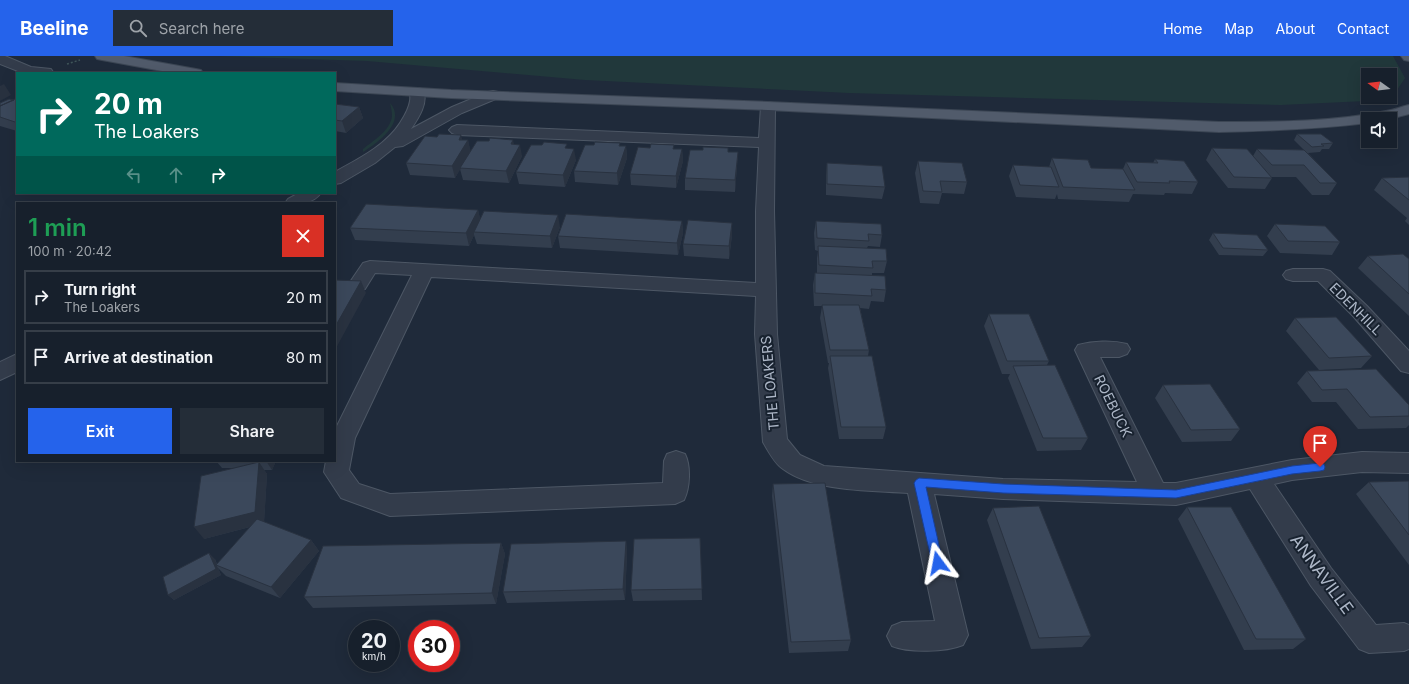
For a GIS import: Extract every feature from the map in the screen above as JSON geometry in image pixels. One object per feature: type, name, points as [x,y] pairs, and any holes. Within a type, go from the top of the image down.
[{"type":"main road","points":[[102,56],[190,72]]},
{"type":"main road","points":[[336,87],[417,92],[768,106],[1219,127],[1277,127],[1328,124],[1372,118],[1409,109]]},
{"type":"street","points":[[0,60],[20,69],[33,72],[46,72]]},
{"type":"street","points":[[387,148],[409,122],[419,100],[417,92]]},
{"type":"street","points":[[336,178],[456,110],[493,95]]},
{"type":"street","name":"THE LOAKERS","points":[[768,106],[765,211],[766,334],[774,442],[791,462],[821,476],[1003,489],[1176,494],[1292,470],[1362,462],[1409,463]]},
{"type":"street","points":[[457,130],[767,143]]},
{"type":"street","points":[[296,202],[310,194]]},
{"type":"street","points":[[358,285],[370,267],[765,290]]},
{"type":"street","points":[[424,270],[343,438],[336,472],[350,491],[390,505],[675,493],[676,461]]},
{"type":"street","name":"EDENHILL","points":[[1293,275],[1323,275],[1360,311],[1409,365]]},
{"type":"street","name":"ROEBUCK","points":[[1120,349],[1086,350],[1155,493]]},
{"type":"street","points":[[0,372],[16,363]]},
{"type":"street","name":"ANNAVILLE","points":[[1256,478],[1321,577],[1369,639],[1404,637]]},
{"type":"street","points":[[902,636],[953,635],[919,483]]},
{"type":"green space","points":[[219,56],[1393,56],[1405,78],[1397,90],[1397,68],[1361,68],[1361,101],[1281,105],[849,93],[585,80],[367,61]]},
{"type":"green space","points":[[390,103],[394,110],[395,117],[393,124],[382,138],[363,152],[363,149],[381,135],[391,121],[392,116]]},
{"type":"building","points":[[16,98],[16,122],[0,117],[0,106]]},
{"type":"building","points":[[9,99],[14,100],[0,106],[0,103]]},
{"type":"building","points":[[336,104],[359,107],[342,121],[336,120]]},
{"type":"building","points":[[439,134],[461,135],[459,140],[468,140],[452,166],[406,163],[425,136],[437,137]]},
{"type":"building","points":[[1297,134],[1321,134],[1333,143],[1321,144],[1324,146],[1312,147]]},
{"type":"building","points":[[490,138],[513,140],[511,144],[520,145],[506,171],[460,168],[477,141],[489,141]]},
{"type":"building","points":[[544,142],[567,144],[565,148],[574,149],[563,175],[516,172],[531,145],[542,145]]},
{"type":"building","points":[[595,142],[620,143],[619,146],[626,146],[617,173],[574,171],[585,145],[594,145]]},
{"type":"building","points":[[651,144],[674,145],[673,149],[682,149],[676,176],[630,174],[638,147],[650,148]]},
{"type":"building","points":[[703,147],[728,148],[728,152],[738,152],[735,180],[685,178],[690,150],[703,150]]},
{"type":"building","points":[[1212,148],[1247,149],[1272,178],[1234,177]]},
{"type":"building","points":[[1257,149],[1304,150],[1337,183],[1320,183],[1304,165],[1272,165]]},
{"type":"building","points":[[1052,158],[1088,160],[1091,168],[1123,169],[1135,190],[1063,187]]},
{"type":"building","points":[[1155,159],[1184,161],[1198,182],[1137,182],[1126,162],[1158,163]]},
{"type":"building","points":[[918,161],[962,163],[967,182],[940,181],[942,192],[923,191]]},
{"type":"building","points":[[827,163],[882,166],[885,187],[827,184]]},
{"type":"building","points":[[1013,165],[1051,167],[1059,187],[1020,185]]},
{"type":"building","points":[[1409,177],[1409,200],[1382,178]]},
{"type":"building","points":[[366,204],[478,210],[466,233],[350,228]]},
{"type":"building","points":[[484,211],[558,215],[550,236],[474,232]]},
{"type":"building","points":[[566,214],[682,221],[677,243],[558,236]]},
{"type":"building","points":[[688,220],[732,223],[729,246],[683,244]]},
{"type":"building","points":[[816,221],[881,224],[882,235],[868,234],[869,241],[817,238]]},
{"type":"building","points":[[1275,224],[1325,226],[1340,242],[1288,241]]},
{"type":"building","points":[[1213,233],[1257,235],[1268,250],[1223,248]]},
{"type":"building","points":[[818,246],[886,249],[887,261],[872,261],[873,268],[819,265]]},
{"type":"building","points":[[1403,254],[1409,259],[1409,294],[1368,256]]},
{"type":"building","points":[[815,273],[885,276],[886,290],[871,289],[872,296],[815,293]]},
{"type":"building","points":[[336,280],[361,281],[336,325]]},
{"type":"building","points":[[822,305],[859,305],[869,350],[830,350]]},
{"type":"building","points":[[989,314],[1029,314],[1049,361],[1007,361]]},
{"type":"building","points":[[1336,317],[1372,356],[1329,358],[1295,318]]},
{"type":"building","points":[[830,356],[872,356],[886,427],[841,427]]},
{"type":"building","points":[[1055,365],[1088,438],[1043,438],[1013,366]]},
{"type":"building","points":[[1376,369],[1409,405],[1409,416],[1370,417],[1347,389],[1322,390],[1307,371]]},
{"type":"building","points":[[1210,384],[1240,429],[1191,430],[1163,385]]},
{"type":"building","points":[[259,462],[255,512],[194,527],[201,476]]},
{"type":"building","points":[[1409,481],[1409,535],[1369,482]]},
{"type":"building","points":[[825,483],[851,640],[791,642],[773,484]]},
{"type":"building","points":[[1039,506],[1091,636],[1039,638],[993,508]]},
{"type":"building","points":[[1187,507],[1231,507],[1306,639],[1256,639]]},
{"type":"building","points":[[257,519],[311,540],[271,587],[216,565]]},
{"type":"building","points":[[700,538],[702,589],[631,590],[634,539]]},
{"type":"building","points":[[626,541],[623,589],[503,592],[511,544]]},
{"type":"building","points":[[501,543],[492,593],[304,597],[323,546]]},
{"type":"building","points":[[209,553],[216,569],[168,595],[163,577]]},
{"type":"route","points":[[938,563],[919,483],[1003,489],[1124,491],[1176,494],[1292,470],[1320,467]]}]
